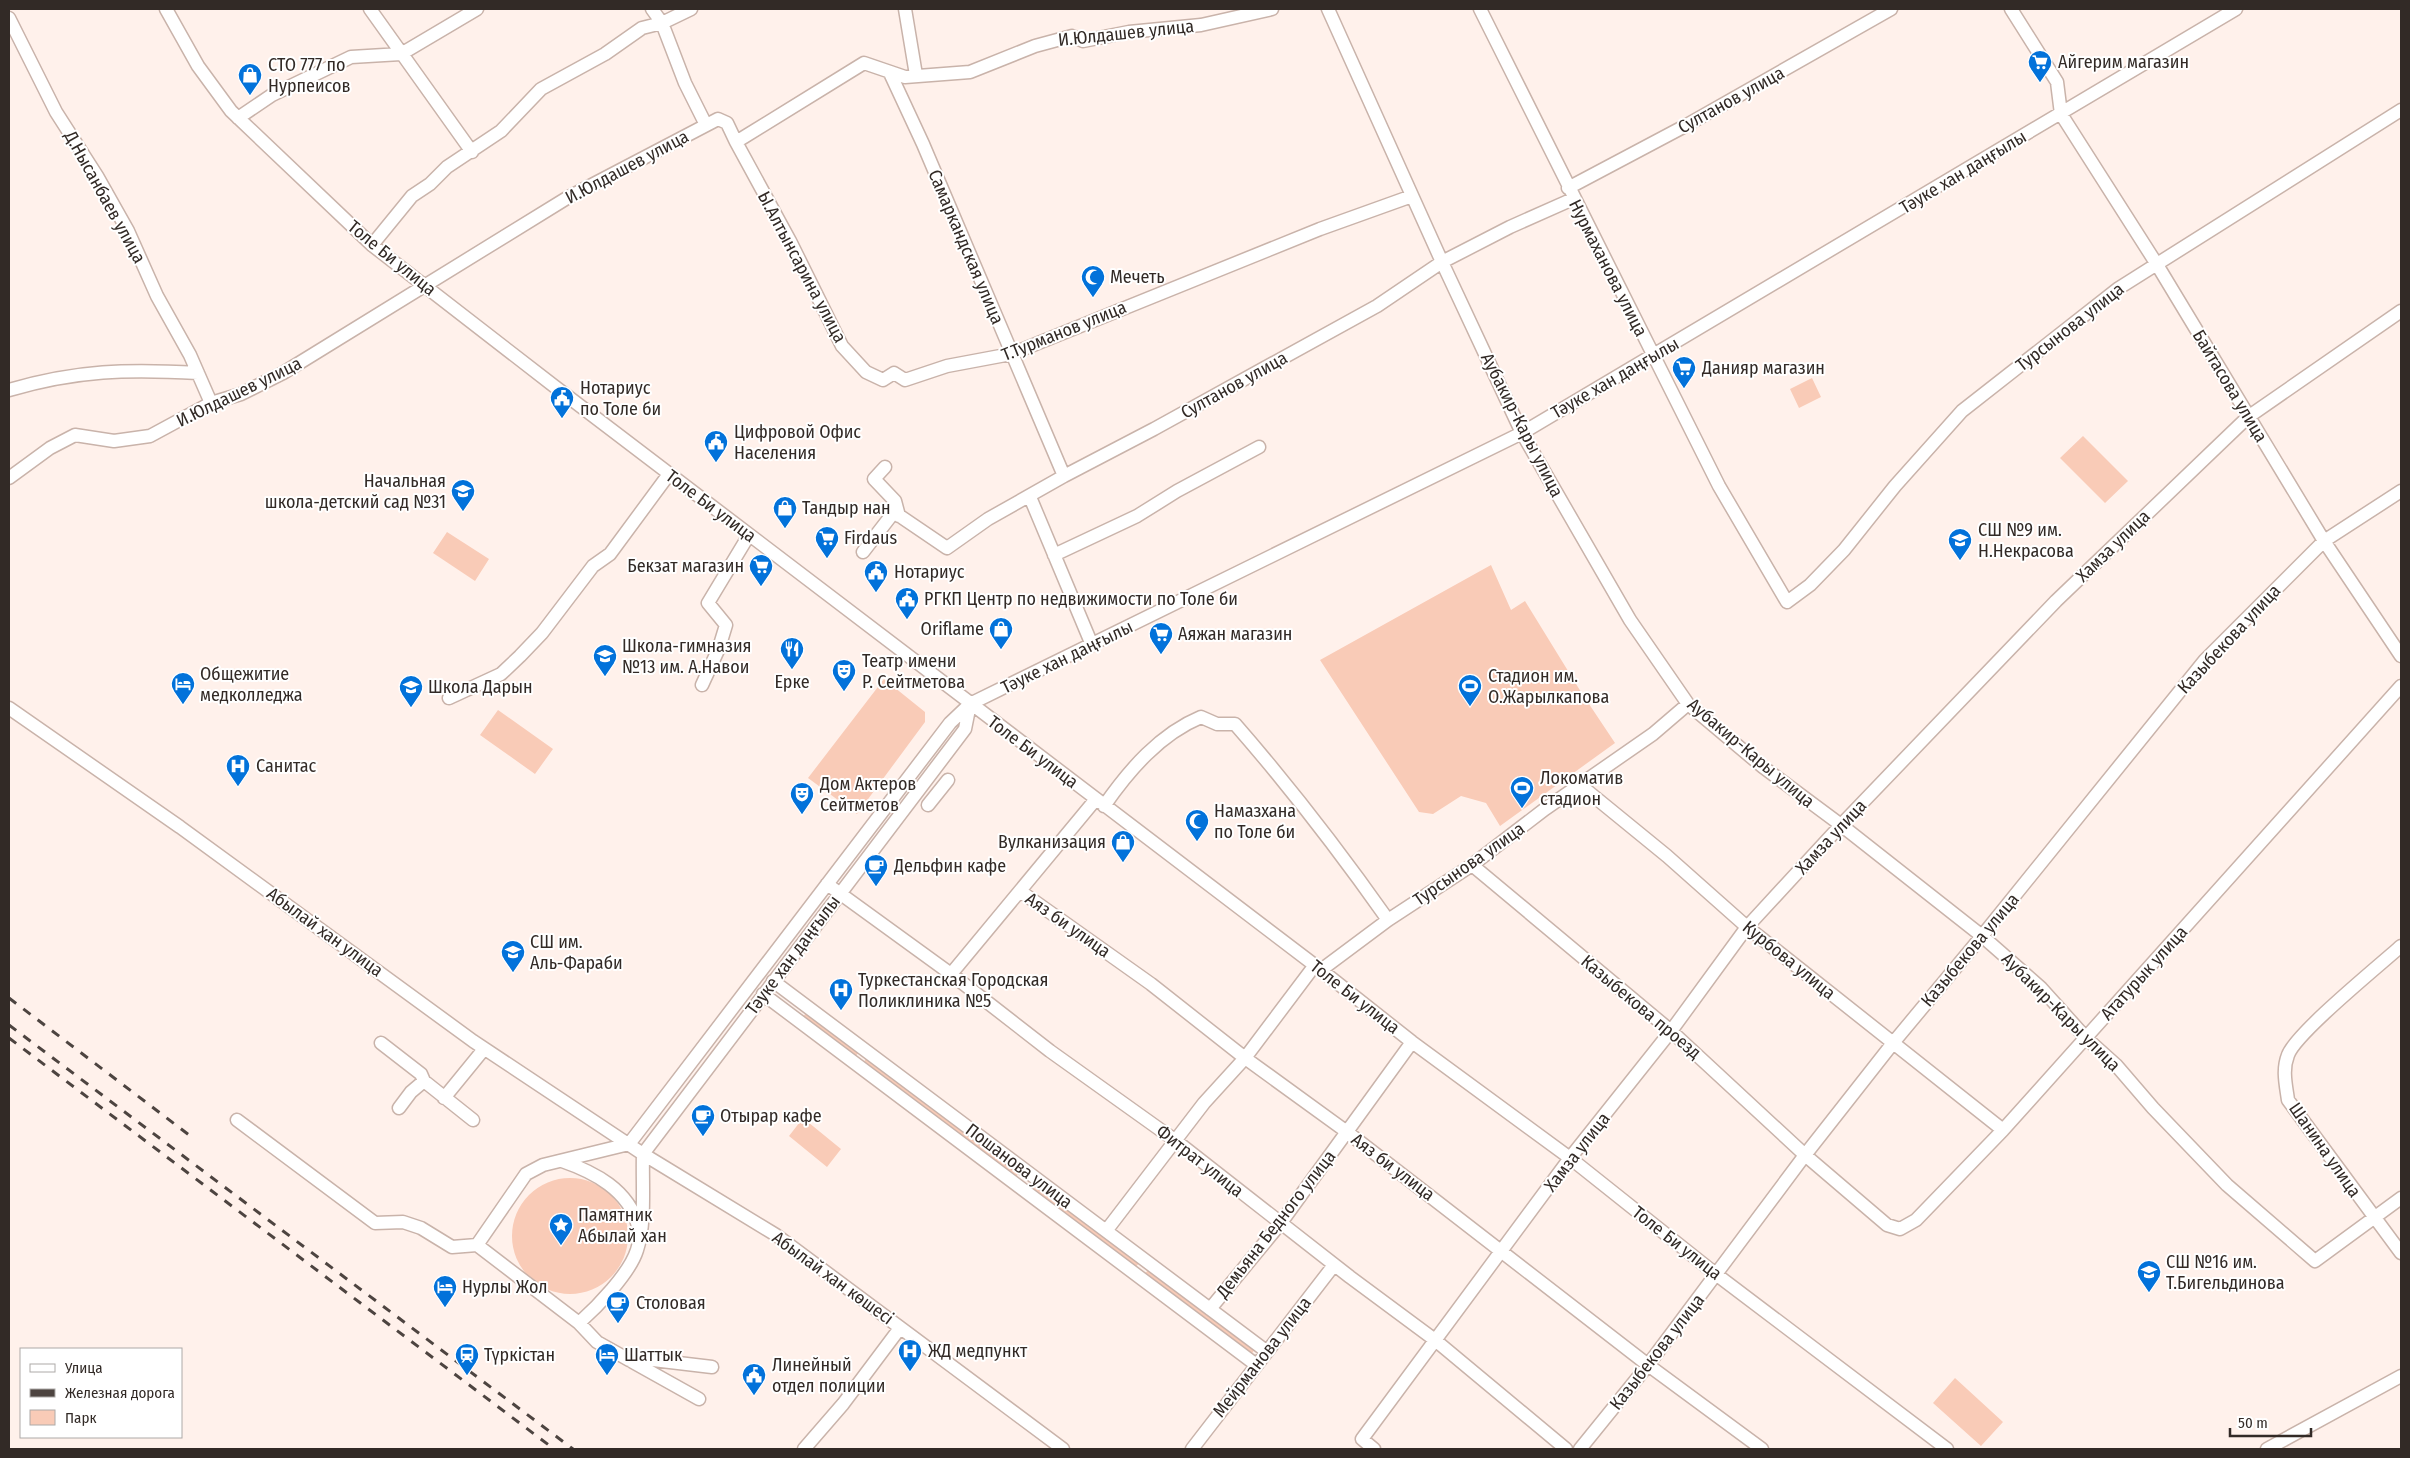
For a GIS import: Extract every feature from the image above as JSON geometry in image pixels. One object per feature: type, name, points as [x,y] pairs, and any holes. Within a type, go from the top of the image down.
[{"type":"street","name":"Толе Би улица","points":[[166,9],[198,66],[238,118],[372,245],[669,474],[1318,968],[1412,1042],[1570,1158],[1717,1275],[1947,1449]]},
{"type":"street","points":[[370,9],[472,152]]},
{"type":"street","points":[[238,118],[272,96],[351,57],[401,54],[477,9]]},
{"type":"street","points":[[652,9],[662,23],[685,83],[706,124]]},
{"type":"street","points":[[372,245],[412,196],[430,184],[447,167],[501,131],[541,89],[606,54],[642,28],[662,23],[691,9]]},
{"type":"street","points":[[905,9],[916,75]]},
{"type":"street","name":"И.Юлдашев улица","points":[[9,478],[50,448],[76,435],[114,441],[150,436],[211,403],[241,394],[283,373],[567,198],[706,124],[718,119],[727,124],[736,142],[864,63],[905,77],[970,72],[1035,46],[1072,36],[1083,41],[1129,32],[1201,25],[1272,9]]},
{"type":"street","name":"Аубакир-Кары улица","points":[[1328,9],[1442,262],[1522,433],[1630,620],[1688,704],[1763,767],[1841,825],[1982,936],[2041,988],[2086,1038],[2116,1065],[2153,1108],[2227,1185],[2315,1261],[2375,1220]]},
{"type":"street","name":"Нурмаханова улица","points":[[1480,9],[1719,486],[1787,602]]},
{"type":"street","name":"Султанов улица","points":[[899,516],[947,548],[988,519],[1377,306],[1442,262],[1571,193],[1891,9]]},
{"type":"street","points":[[2012,9],[2056,82],[2061,114]]},
{"type":"street","name":"Тәуке хан даңғылы","points":[[629,1144],[950,723],[970,704],[1522,433],[2236,9]]},
{"type":"street","name":"Д.Нысанбаев улица","points":[[9,18],[56,112],[97,176],[128,230],[157,296],[198,373],[211,403]]},
{"type":"street","name":"Самаркандская улица","points":[[890,72],[923,144],[1064,476]]},
{"type":"street","name":"Турсынова улица","points":[[1787,602],[1810,585],[1844,550],[1874,516],[1895,486],[1962,411],[2118,288],[2401,110]]},
{"type":"street","name":"Байтасова улица","points":[[2061,114],[2156,263],[2324,541],[2401,656]]},
{"type":"street","name":"Ы.Алтынсарина улица","points":[[736,142],[790,241],[842,346],[866,372],[883,380]]},
{"type":"street","name":"Т.Турманов улица","points":[[883,380],[894,373],[905,380],[947,366],[1011,354],[1320,229],[1412,196]]},
{"type":"street","name":"Хамза улица","points":[[1374,1449],[1362,1439],[1570,1158],[1671,1031],[1747,927],[1841,825],[2056,601],[2248,417],[2401,311]]},
{"type":"street","points":[[9,390],[44,380],[101,371],[152,370],[198,373]]},
{"type":"street","points":[[1054,555],[1137,516],[1177,491],[1259,447]]},
{"type":"street","points":[[885,467],[874,479],[896,501],[899,516]]},
{"type":"street","points":[[450,698],[501,674],[542,634],[593,566],[610,554],[669,474]]},
{"type":"street","name":"Казыбекова улица","points":[[1580,1449],[1648,1365],[1805,1155],[1893,1043],[2205,660],[2324,541],[2401,491]]},
{"type":"street","points":[[1030,497],[1092,645]]},
{"type":"street","points":[[864,552],[894,512],[899,516]]},
{"type":"street","points":[[702,685],[719,648],[726,625],[708,603],[749,535]]},
{"type":"street","name":"Ататурык улица","points":[[1805,1155],[1887,1226],[1900,1229],[1916,1220],[2003,1130],[2401,686]]},
{"type":"street","name":"Тәуке хан даңғылы","points":[[643,1154],[965,728],[970,704]]},
{"type":"street","name":"Турсынова улица","points":[[1106,1231],[1204,1104],[1246,1058],[1318,968],[1472,865],[1580,784],[1653,734],[1688,704]]},
{"type":"street","name":"Абылай хан улица","points":[[9,708],[180,827],[484,1049],[643,1154]]},
{"type":"street","points":[[951,974],[1020,891],[1145,756],[1183,724],[1201,717],[1217,724],[1235,724],[1342,854],[1388,920]]},
{"type":"street","points":[[928,805],[948,780]]},
{"type":"street","name":"Курбова улица","points":[[1580,784],[1667,856],[1747,927],[2003,1130]]},
{"type":"street","name":"Казыбекова проезд","points":[[1472,865],[1671,1031],[1805,1155]]},
{"type":"street","name":"Фитрат улица","points":[[826,884],[951,974],[1050,1051],[1176,1141],[1280,1224],[1436,1340],[1566,1449]]},
{"type":"street","name":"Аяз би улица","points":[[1020,891],[1151,984],[1246,1058],[1347,1132],[1648,1365],[1762,1449]]},
{"type":"street","name":"Шанина улица","points":[[2401,946],[2302,1036],[2288,1053],[2284,1072],[2288,1100],[2401,1253]]},
{"type":"street","name":"Пошанова улица","points":[[773,981],[1266,1351]]},
{"type":"street","name":"Пошанова улица","points":[[763,994],[1255,1364]]},
{"type":"street","name":"Демьяна Бедного улица","points":[[1210,1309],[1280,1224],[1412,1042]]},
{"type":"street","points":[[381,1043],[421,1074],[424,1081],[473,1120]]},
{"type":"street","points":[[444,1098],[484,1049]]},
{"type":"street","points":[[399,1108],[411,1092],[424,1081]]},
{"type":"street","points":[[237,1120],[375,1223],[403,1222],[421,1228],[452,1247],[477,1245],[579,1322],[597,1342],[699,1399]]},
{"type":"street","points":[[477,1245],[526,1174],[543,1165],[560,1160],[629,1144]]},
{"type":"street","points":[[579,1322],[618,1281],[637,1252],[640,1235],[643,1154]]},
{"type":"street","name":"Абылай хан көшесі","points":[[643,1154],[776,1235],[1063,1449]]},
{"type":"street","points":[[560,1160],[588,1170],[624,1196],[636,1217],[640,1235]]},
{"type":"street","points":[[2375,1220],[2401,1198]]},
{"type":"street","name":"Мейрманова улица","points":[[1192,1449],[1255,1364],[1334,1265]]},
{"type":"street","points":[[804,1449],[843,1404],[900,1328]]},
{"type":"street","points":[[629,1360],[653,1360],[712,1367]]},
{"type":"street","points":[[2267,1449],[2401,1376]]},
{"type":"green space","points":[[1812,378],[1821,397],[1799,408],[1790,389]]},
{"type":"green space","points":[[2083,436],[2128,481],[2105,503],[2060,458]]},
{"type":"green space","points":[[447,532],[489,559],[475,581],[433,553]]},
{"type":"green space","name":"Стадион им. О.Жарылкапова","points":[[1491,565],[1511,610],[1525,601],[1615,743],[1500,826],[1486,803],[1461,796],[1433,814],[1419,812],[1320,660]]},
{"type":"green space","points":[[884,679],[925,712],[925,722],[857,814],[808,778]]},
{"type":"green space","points":[[498,710],[553,749],[535,774],[480,735]]},
{"type":"green space","points":[[807,1012],[860,1051],[854,1058],[801,1019]]},
{"type":"green space","points":[[867,1057],[1019,1171],[1017,1176],[1013,1179],[862,1065]]},
{"type":"green space","points":[[803,1118],[841,1149],[827,1167],[789,1136]]},
{"type":"green space","points":[[570,1178],[592,1183],[611,1195],[623,1214],[628,1236],[623,1258],[611,1277],[592,1289],[570,1294],[548,1289],[529,1277],[517,1258],[512,1236],[517,1214],[529,1195],[548,1183]]},
{"type":"green space","points":[[1031,1180],[1140,1262],[1134,1269],[1025,1187]]},
{"type":"green space","points":[[1149,1269],[1255,1349],[1250,1356],[1143,1276]]},
{"type":"green space","points":[[1955,1378],[2003,1422],[1981,1446],[1933,1403]]},
{"type":"railway","points":[[9,998],[193,1138]]},
{"type":"railway","points":[[9,1025],[573,1449]]},
{"type":"railway","points":[[9,1038],[554,1449]]},
{"type":"place","name":"Айгерим магазин","points":[[2040,83]]},
{"type":"place","name":"СТО 777 по Нурпеисов","points":[[250,96]]},
{"type":"place","name":"Мечеть","points":[[1093,298]]},
{"type":"place","name":"Данияр магазин","points":[[1684,389]]},
{"type":"place","name":"Нотариус по Толе би","points":[[562,419]]},
{"type":"place","name":"Цифровой Офис Населения","points":[[716,463]]},
{"type":"place","name":"Начальная школа-детский сад №31","points":[[463,512]]},
{"type":"place","name":"Тандыр нан","points":[[785,529]]},
{"type":"place","name":"Firdaus","points":[[827,559]]},
{"type":"place","name":"СШ №9 им. Н.Некрасова","points":[[1960,561]]},
{"type":"place","name":"Бекзат магазин","points":[[761,587]]},
{"type":"place","name":"Нотариус","points":[[876,593]]},
{"type":"place","name":"РГКП Центр по недвижимости по Толе би","points":[[907,620]]},
{"type":"place","name":"Oriflame","points":[[1001,650]]},
{"type":"place","name":"Аяжан магазин","points":[[1161,655]]},
{"type":"place","name":"Ерке","points":[[792,670]]},
{"type":"place","name":"Школа-гимназия №13 им. А.Навои","points":[[605,677]]},
{"type":"place","name":"Театр имени Р. Сейтметова","points":[[844,692]]},
{"type":"place","name":"Общежитие медколледжа","points":[[183,705]]},
{"type":"place","name":"Стадион им. О.Жарылкапова","points":[[1470,707]]},
{"type":"place","name":"Школа Дарын","points":[[411,708]]},
{"type":"place","name":"Санитас","points":[[238,787]]},
{"type":"place","name":"Локоматив стадион","points":[[1522,809]]},
{"type":"place","name":"Дом Актеров Сейтметов","points":[[802,815]]},
{"type":"place","name":"Намазхана по Толе би","points":[[1197,842]]},
{"type":"place","name":"Вулканизация","points":[[1123,863]]},
{"type":"place","name":"Дельфин кафе","points":[[876,887]]},
{"type":"place","name":"СШ им. Аль-Фараби","points":[[513,973]]},
{"type":"place","name":"Туркестанская Городская Поликлиника №5","points":[[841,1011]]},
{"type":"place","name":"Отырар кафе","points":[[703,1137]]},
{"type":"place","name":"Памятник Абылай хан","points":[[561,1246]]},
{"type":"place","name":"СШ №16 им. Т.Бигельдинова","points":[[2149,1293]]},
{"type":"place","name":"Нурлы Жол","points":[[445,1308]]},
{"type":"place","name":"Столовая","points":[[618,1324]]},
{"type":"place","name":"ЖД медпункт","points":[[910,1372]]},
{"type":"place","name":"Түркістан","points":[[467,1376]]},
{"type":"place","name":"Шаттык","points":[[607,1376]]},
{"type":"place","name":"Линейный отдел полиции","points":[[754,1396]]}]
